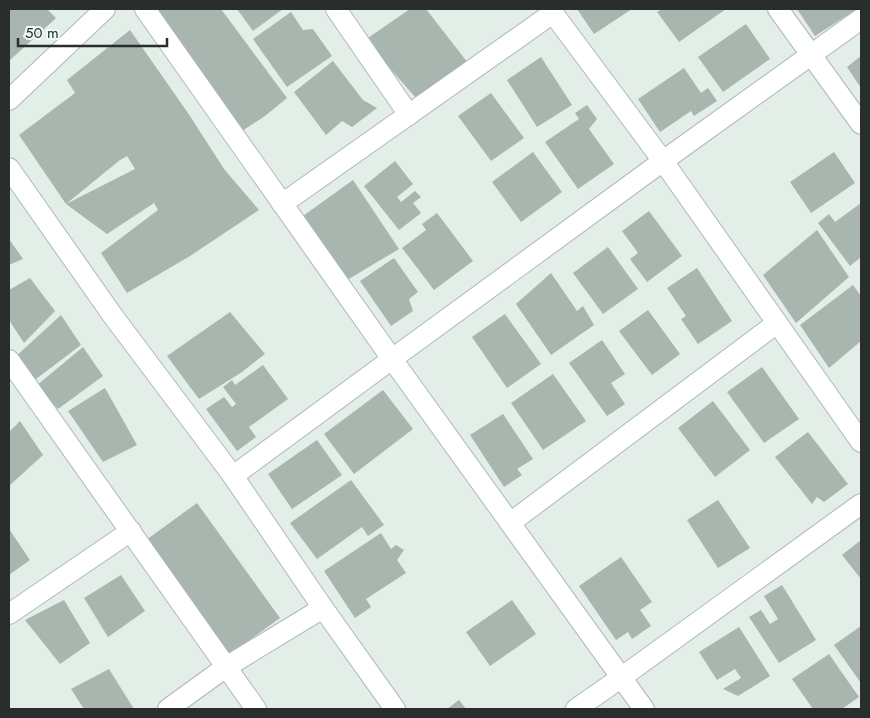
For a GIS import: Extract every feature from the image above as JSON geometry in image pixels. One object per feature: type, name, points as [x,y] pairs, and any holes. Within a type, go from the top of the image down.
[{"type":"street","points":[[9,100],[105,9]]},
{"type":"street","points":[[145,9],[282,204],[644,709]]},
{"type":"street","points":[[336,9],[408,115]]},
{"type":"street","points":[[778,9],[861,124]]},
{"type":"street","points":[[282,204],[552,11],[663,161],[861,442]]},
{"type":"street","points":[[233,476],[392,358],[861,19]]},
{"type":"street","points":[[9,168],[113,316],[233,476],[395,709]]},
{"type":"street","points":[[510,523],[777,323]]},
{"type":"street","points":[[9,360],[15,382],[131,531],[256,709]]},
{"type":"street","points":[[576,709],[861,504]]},
{"type":"street","points":[[9,614],[131,531]]},
{"type":"street","points":[[168,709],[226,667],[323,608]]},
{"type":"building","points":[[9,9],[47,9],[56,18],[9,61]]},
{"type":"building","points":[[155,9],[221,9],[287,98],[265,116],[242,131]]},
{"type":"building","points":[[237,9],[283,9],[253,31]]},
{"type":"building","points":[[410,9],[426,9],[468,63],[416,98],[365,40]]},
{"type":"building","points":[[577,9],[632,9],[594,34]]},
{"type":"building","points":[[662,9],[726,9],[679,42],[657,12]]},
{"type":"building","points":[[797,9],[857,9],[815,36]]},
{"type":"building","points":[[291,12],[303,30],[313,29],[332,56],[287,87],[253,39]]},
{"type":"building","points":[[746,24],[770,59],[723,92],[698,57]]},
{"type":"building","points":[[130,30],[190,116],[224,169],[259,210],[190,256],[127,293],[101,253],[158,210],[154,203],[107,234],[66,204],[19,135],[75,93],[67,80]],"holes":[[[127,156],[135,169],[66,204],[120,160]]]},
{"type":"building","points":[[861,56],[861,88],[847,67]]},
{"type":"building","points":[[541,57],[572,105],[537,127],[507,80]]},
{"type":"building","points":[[333,61],[363,100],[377,108],[352,127],[342,121],[326,135],[294,92]]},
{"type":"building","points":[[684,68],[701,93],[708,88],[717,101],[694,116],[691,111],[660,132],[638,99]]},
{"type":"building","points":[[491,93],[524,138],[491,161],[458,116]]},
{"type":"building","points":[[587,105],[597,119],[589,129],[614,164],[578,189],[545,142],[579,119],[575,113]]},
{"type":"building","points":[[533,152],[562,192],[521,222],[492,182]]},
{"type":"building","points":[[834,152],[855,183],[811,213],[790,182]]},
{"type":"building","points":[[395,161],[413,184],[397,197],[401,202],[415,191],[421,197],[413,203],[421,213],[399,230],[364,186]]},
{"type":"building","points":[[353,180],[399,249],[347,280],[303,216]]},
{"type":"building","points":[[861,203],[861,257],[850,266],[818,223],[829,214],[835,222]]},
{"type":"building","points":[[649,211],[682,256],[647,282],[630,259],[638,253],[622,231]]},
{"type":"building","points":[[437,213],[473,261],[434,290],[402,248],[426,230],[422,224]]},
{"type":"building","points":[[817,230],[849,277],[796,323],[763,275]]},
{"type":"building","points":[[9,239],[23,259],[9,265]]},
{"type":"building","points":[[608,247],[638,289],[603,314],[573,273]]},
{"type":"building","points":[[394,258],[418,292],[409,299],[413,311],[391,326],[360,281]]},
{"type":"building","points":[[697,268],[732,321],[698,344],[681,319],[686,316],[667,288]]},
{"type":"building","points":[[551,273],[577,311],[583,306],[594,325],[551,355],[516,304]]},
{"type":"building","points":[[30,278],[55,311],[24,343],[9,320],[9,290]]},
{"type":"building","points":[[853,285],[861,296],[861,341],[829,368],[800,325]]},
{"type":"building","points":[[648,310],[680,354],[652,375],[619,331]]},
{"type":"building","points":[[230,312],[265,354],[242,372],[199,399],[167,356]]},
{"type":"building","points":[[505,314],[541,364],[507,388],[472,337]]},
{"type":"building","points":[[61,315],[81,345],[32,382],[14,358]]},
{"type":"building","points":[[602,340],[625,374],[611,383],[625,404],[607,416],[569,363]]},
{"type":"building","points":[[83,347],[103,376],[58,409],[36,386]]},
{"type":"building","points":[[263,365],[288,399],[249,427],[256,437],[237,451],[206,409],[224,397],[232,407],[236,404],[223,387],[232,380],[235,385]]},
{"type":"building","points":[[762,367],[799,419],[764,443],[727,392]]},
{"type":"building","points":[[553,374],[586,421],[543,450],[511,403]]},
{"type":"building","points":[[105,388],[137,445],[103,462],[68,411]]},
{"type":"building","points":[[383,390],[413,429],[354,474],[324,434]]},
{"type":"building","points":[[713,401],[750,450],[715,477],[678,428]]},
{"type":"building","points":[[503,414],[533,459],[517,469],[522,475],[504,487],[470,435]]},
{"type":"building","points":[[20,421],[43,455],[9,486],[9,432]]},
{"type":"building","points":[[808,432],[848,484],[824,502],[817,497],[812,504],[775,457]]},
{"type":"building","points":[[317,440],[342,475],[292,509],[268,474]]},
{"type":"building","points":[[351,480],[384,525],[368,536],[362,527],[317,559],[290,523]]},
{"type":"building","points":[[718,500],[750,548],[718,568],[687,520]]},
{"type":"building","points":[[197,503],[280,618],[229,655],[146,540]]},
{"type":"building","points":[[9,529],[30,560],[9,575]]},
{"type":"building","points":[[381,533],[391,549],[396,545],[404,550],[397,560],[406,573],[366,599],[371,607],[355,618],[324,571]]},
{"type":"building","points":[[861,540],[861,579],[842,555]]},
{"type":"building","points":[[621,557],[652,602],[640,610],[651,626],[632,639],[628,632],[616,640],[579,586]]},
{"type":"building","points":[[121,575],[145,611],[108,637],[84,598]]},
{"type":"building","points":[[782,585],[816,640],[779,663],[749,617],[761,610],[770,624],[778,619],[764,596]]},
{"type":"building","points":[[64,600],[90,643],[60,664],[25,620]]},
{"type":"building","points":[[512,600],[536,634],[490,666],[466,632]]},
{"type":"building","points":[[861,626],[861,683],[834,645]]},
{"type":"building","points":[[739,627],[770,676],[738,696],[723,689],[741,678],[735,669],[717,680],[699,652]]},
{"type":"building","points":[[829,654],[859,697],[842,709],[813,709],[792,679]]},
{"type":"building","points":[[109,669],[134,709],[84,709],[71,689]]},
{"type":"building","points":[[459,700],[466,709],[447,709]]}]
